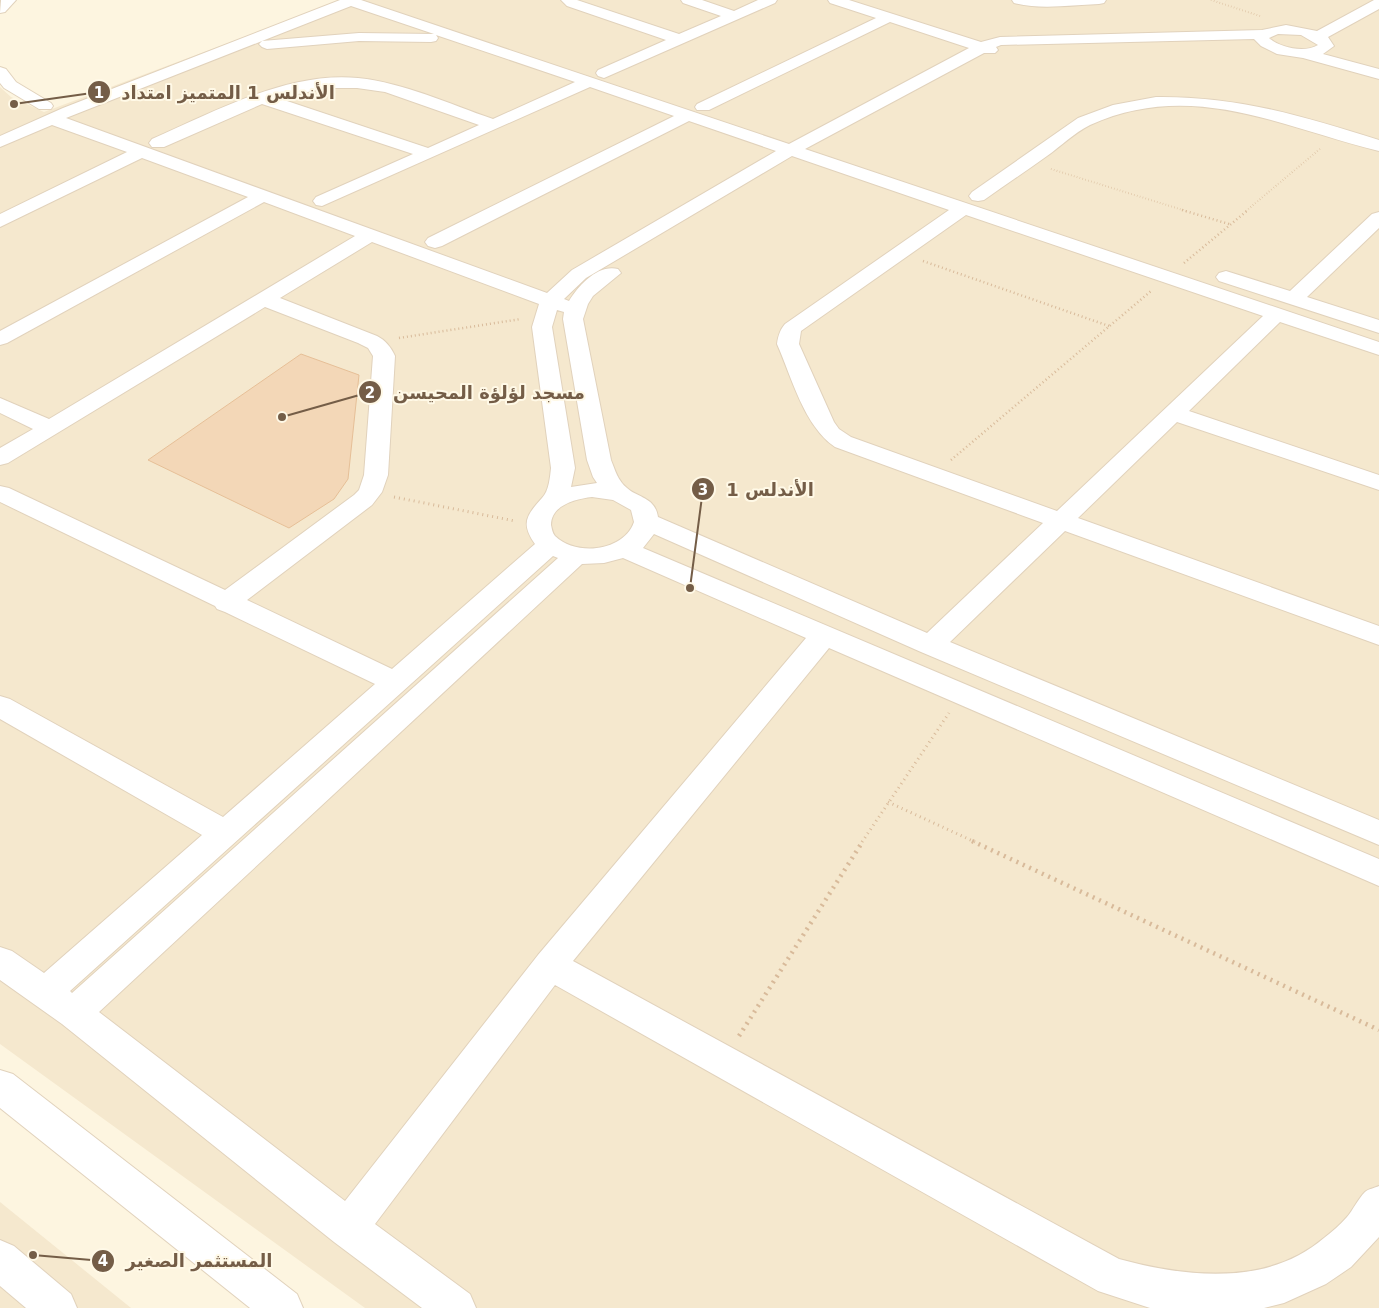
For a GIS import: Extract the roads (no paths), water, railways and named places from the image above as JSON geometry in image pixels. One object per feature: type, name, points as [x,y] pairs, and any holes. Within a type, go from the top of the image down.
[{"type":"street","points":[[0,10],[9,0]]},
{"type":"street","points":[[0,142],[48,112],[321,0]]},
{"type":"street","points":[[373,9],[393,0],[604,74],[790,150],[830,147],[1167,278],[1379,327]]},
{"type":"street","points":[[568,0],[681,40]]},
{"type":"street","points":[[688,0],[735,16]]},
{"type":"street","points":[[604,74],[770,0]]},
{"type":"street","points":[[835,0],[982,47],[1023,49],[1264,39],[1280,30],[1298,29],[1316,20]]},
{"type":"street","points":[[872,0],[1001,48],[1264,39],[1281,50],[1303,53],[1379,74]]},
{"type":"street","points":[[1019,0],[1039,2],[1099,0]]},
{"type":"street","points":[[17,118],[48,112],[70,111],[352,1],[587,83],[695,111],[971,202],[1034,215]]},
{"type":"street","points":[[1303,53],[1314,52],[1321,42],[1379,3]]},
{"type":"street","points":[[435,242],[695,111],[889,17]]},
{"type":"street","points":[[1298,29],[1321,42],[1379,63]]},
{"type":"street","points":[[221,52],[290,42],[351,37],[404,37],[469,42]]},
{"type":"street","points":[[618,493],[606,477],[599,460],[574,328],[575,310],[586,292],[605,277],[810,149],[982,47]]},
{"type":"street","points":[[942,86],[1001,48]]},
{"type":"street","points":[[0,72],[10,84],[48,112],[141,152],[370,235],[551,296],[575,310]]},
{"type":"street","points":[[158,143],[261,98],[284,90],[338,83],[364,84],[387,88],[492,124]]},
{"type":"street","points":[[322,202],[427,153],[587,83]]},
{"type":"street","points":[[261,98],[427,153]]},
{"type":"street","points":[[1379,146],[1270,113],[1234,106],[1198,102],[1162,103],[1130,106],[1103,113],[1082,123],[898,252],[792,328],[788,336],[788,344],[823,424],[831,434],[842,442],[1379,636]]},
{"type":"street","points":[[70,111],[509,267]]},
{"type":"street","points":[[554,501],[578,491],[606,490],[618,493],[638,504],[644,512],[645,527],[637,539],[623,549],[600,555],[555,542],[540,516],[554,501],[562,479],[563,468],[542,327],[551,296],[588,269],[790,150]]},
{"type":"street","points":[[0,221],[141,152]]},
{"type":"street","points":[[112,257],[241,188]]},
{"type":"street","points":[[0,339],[262,196]]},
{"type":"street","points":[[931,645],[1059,520],[1285,306],[1375,226]]},
{"type":"street","points":[[0,458],[370,235]]},
{"type":"street","points":[[1211,272],[1379,349]]},
{"type":"street","points":[[551,296],[586,292]]},
{"type":"street","points":[[226,603],[363,500],[370,492],[376,475],[384,356],[381,348],[373,342],[264,299]]},
{"type":"street","points":[[0,405],[50,428]]},
{"type":"street","points":[[1173,412],[1379,483]]},
{"type":"street","points":[[0,493],[226,603],[396,682]]},
{"type":"street","points":[[646,521],[931,645],[1379,833]]},
{"type":"street","points":[[60,1003],[225,833],[555,542]]},
{"type":"street","points":[[60,1003],[555,542]]},
{"type":"street","points":[[623,549],[1379,873]]},
{"type":"street","points":[[348,1228],[550,965],[837,640],[872,619]]},
{"type":"street","points":[[0,706],[225,833]]},
{"type":"street","points":[[0,961],[60,1003],[348,1228],[456,1308]]},
{"type":"street","points":[[550,965],[1112,1277],[1159,1290],[1206,1295],[1252,1292],[1293,1280],[1329,1261],[1358,1236],[1379,1205]]},
{"type":"street","points":[[0,1086],[283,1308]]},
{"type":"street","points":[[0,1260],[57,1308]]},
{"type":"place","name":"الأندلس 1 المتميز امتداد","points":[[14,104]]},
{"type":"place","name":"مسجد لؤلؤة المحيسن","points":[[282,417]]},
{"type":"place","name":"الأندلس 1","points":[[690,588]]},
{"type":"place","name":"المستثمر الصغير","points":[[33,1255]]}]
